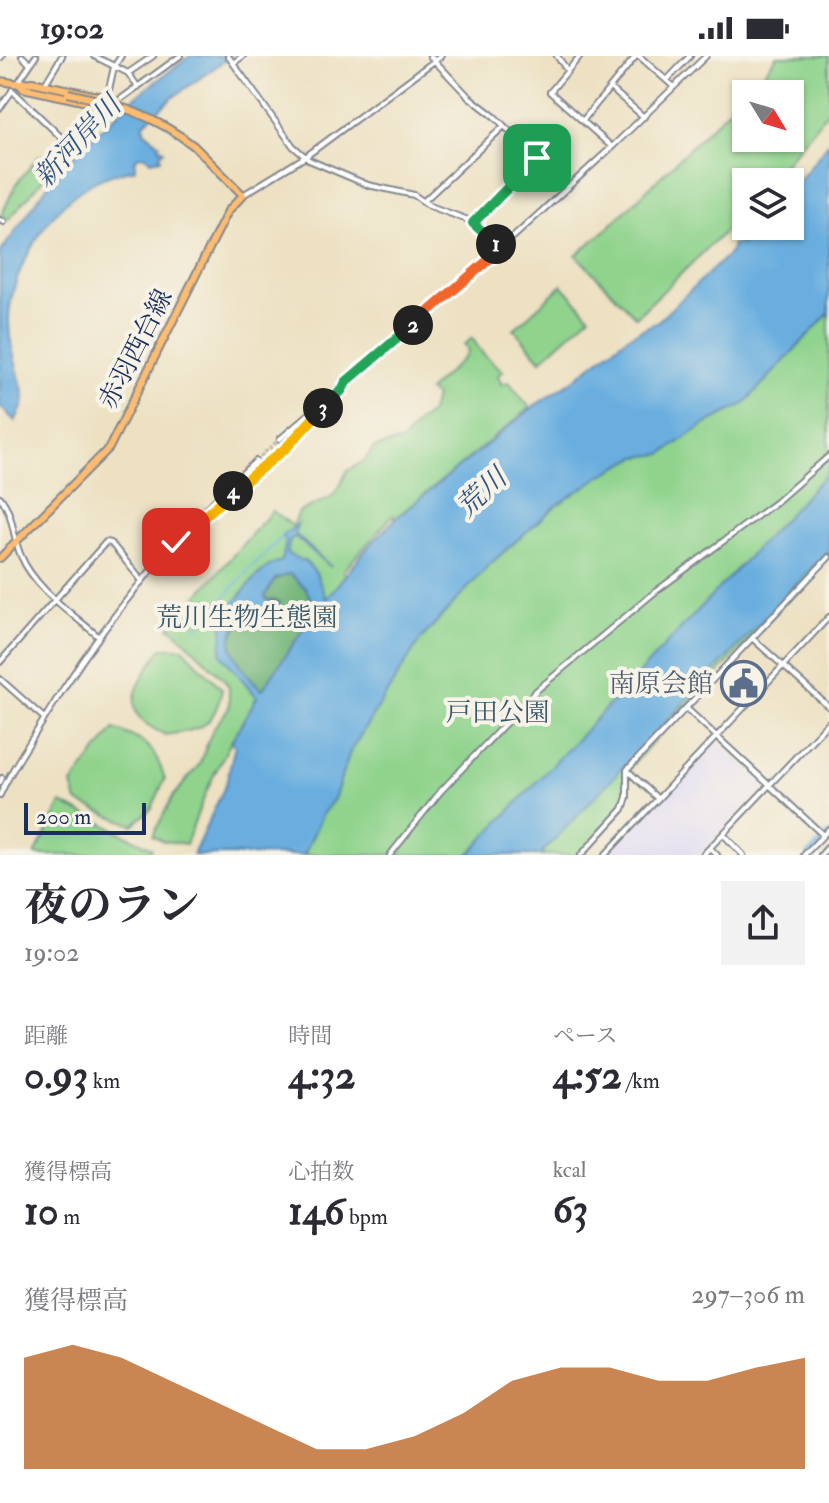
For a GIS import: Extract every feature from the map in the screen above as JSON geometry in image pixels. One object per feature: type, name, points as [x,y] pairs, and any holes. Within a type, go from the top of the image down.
[{"type":"main road","points":[[0,81],[110,107],[118,101]]},
{"type":"main road","points":[[15,87],[45,84],[118,101]]},
{"type":"main road","points":[[15,87],[68,93],[134,111],[158,121],[194,146],[243,195]]},
{"type":"main road","name":"赤羽西台線","points":[[0,558],[107,451],[228,211],[243,195]]},
{"type":"street","points":[[22,56],[30,64]]},
{"type":"street","points":[[0,108],[36,56]]},
{"type":"street","points":[[45,84],[62,56]]},
{"type":"street","points":[[94,56],[128,73],[138,87]]},
{"type":"street","points":[[107,98],[114,67],[121,56]]},
{"type":"street","points":[[128,73],[153,56]]},
{"type":"street","points":[[118,101],[180,56]]},
{"type":"street","points":[[228,56],[293,146],[305,157],[357,180],[414,195],[473,223],[501,249]]},
{"type":"street","points":[[233,62],[243,56]]},
{"type":"street","points":[[430,56],[468,96],[568,188]]},
{"type":"street","points":[[243,195],[305,157],[441,56]]},
{"type":"street","points":[[557,56],[568,71]]},
{"type":"street","points":[[580,56],[550,92],[612,147]]},
{"type":"street","points":[[584,120],[640,56],[674,87]]},
{"type":"street","points":[[666,80],[690,56]]},
{"type":"street","points":[[280,439],[501,249],[706,56]]},
{"type":"street","points":[[15,87],[66,142],[88,122]]},
{"type":"street","points":[[610,88],[644,117]]},
{"type":"street","points":[[424,201],[504,126]]},
{"type":"street","points":[[473,223],[537,158]]},
{"type":"street","points":[[190,526],[286,448],[342,390],[346,382]]},
{"type":"street","points":[[390,855],[441,791],[542,686],[655,592],[776,502],[829,456]]},
{"type":"street","points":[[0,795],[2,779],[99,637],[190,526],[256,461]]},
{"type":"street","points":[[0,497],[10,513],[21,556],[31,572],[99,637]]},
{"type":"street","points":[[0,662],[106,542],[111,543],[142,581]]},
{"type":"street","points":[[584,854],[623,809],[627,797],[627,770],[829,557]]},
{"type":"street","points":[[605,855],[829,617]]},
{"type":"street","points":[[752,638],[829,707]]},
{"type":"street","points":[[0,679],[44,718]]},
{"type":"street","points":[[686,708],[823,835]]},
{"type":"street","points":[[703,855],[829,722]]},
{"type":"street","points":[[627,770],[658,799]]},
{"type":"street","points":[[804,855],[829,829]]},
{"type":"street","points":[[723,834],[743,855]]},
{"type":"street","points":[[821,855],[829,846]]},
{"type":"street","points":[[710,848],[717,855]]},
{"type":"shaded area","points":[[716,740],[765,785],[699,855],[607,855]]},
{"type":"green space","points":[[777,56],[829,56],[829,110],[804,141],[804,80],[759,80]]},
{"type":"green space","points":[[732,106],[732,152],[795,152],[781,168],[732,168],[732,224],[636,317],[576,255],[607,229]]},
{"type":"green space","points":[[67,147],[70,149],[8,220],[1,216],[16,184],[38,157]]},
{"type":"green space","name":"戸田公園","points":[[829,233],[829,555],[627,770],[627,797],[621,812],[581,855],[243,855],[302,735]]},
{"type":"green space","points":[[562,285],[590,316],[541,360],[514,329]]},
{"type":"green space","name":"荒川生物生態園","points":[[472,338],[483,354],[503,371],[498,375],[501,384],[509,382],[530,408],[396,518],[393,515],[343,571],[346,575],[291,647],[227,748],[186,844],[163,841],[153,835],[172,798],[199,765],[213,729],[229,708],[229,687],[223,678],[169,628],[272,511],[293,526],[299,512],[331,497],[347,471],[364,461],[374,448],[403,441],[418,422],[431,413],[435,396],[428,391],[466,356],[468,349],[464,345]]},
{"type":"green space","name":"荒川生物生態園","points":[[290,574],[306,589],[316,611],[262,690],[235,657],[232,639],[244,620],[278,601],[267,600],[267,591],[278,578]]},
{"type":"green space","points":[[162,648],[183,648],[222,689],[215,712],[197,728],[165,735],[144,722],[135,709],[137,690]]},
{"type":"green space","points":[[114,729],[148,746],[165,779],[152,808],[133,825],[77,802],[72,784]]},
{"type":"green space","points":[[61,803],[152,848],[148,855],[35,855]]},
{"type":"water","points":[[190,56],[231,56],[172,98],[144,123],[144,131],[164,150],[161,159],[150,161],[146,156],[139,156],[135,160],[135,169],[100,179],[74,196],[46,225],[24,262],[11,300],[9,318],[12,348],[24,396],[23,406],[15,421],[0,406],[0,253],[48,185],[87,142],[139,94]]},
{"type":"water","name":"荒川","points":[[829,142],[829,313],[743,405],[707,423],[662,454],[637,457],[602,475],[556,506],[489,565],[421,639],[350,752],[334,799],[323,813],[304,855],[193,855],[226,784],[235,745],[231,742],[257,697],[221,654],[224,616],[218,606],[210,611],[223,599],[221,603],[230,609],[259,574],[282,561],[286,541],[282,536],[298,524],[294,533],[331,567],[295,537],[290,540],[287,554],[305,561],[316,573],[326,599],[396,518],[537,404],[629,336],[657,322],[731,252],[733,244],[741,244],[745,240],[804,240],[804,175]],"holes":[[[290,574],[306,589],[316,611],[262,690],[246,673],[234,653],[231,643],[238,624],[280,604],[267,600],[265,596],[275,579]]]},
{"type":"water","points":[[829,471],[829,550],[540,855],[468,855]]},
{"type":"waterway","points":[[223,599],[282,537]]},
{"type":"waterway","points":[[196,629],[210,611]]},
{"type":"waterway","points":[[810,855],[829,836]]},
{"type":"tunnel","points":[[256,461],[280,439]]},
{"type":"place","name":"南原会館","points":[[744,684]]},
{"type":"route","points":[[176,542],[190,526],[286,448],[342,390],[346,382],[501,249],[473,223],[537,158]]},
{"type":"water label","name":"新河岸川","points":[[78,142]]}]
